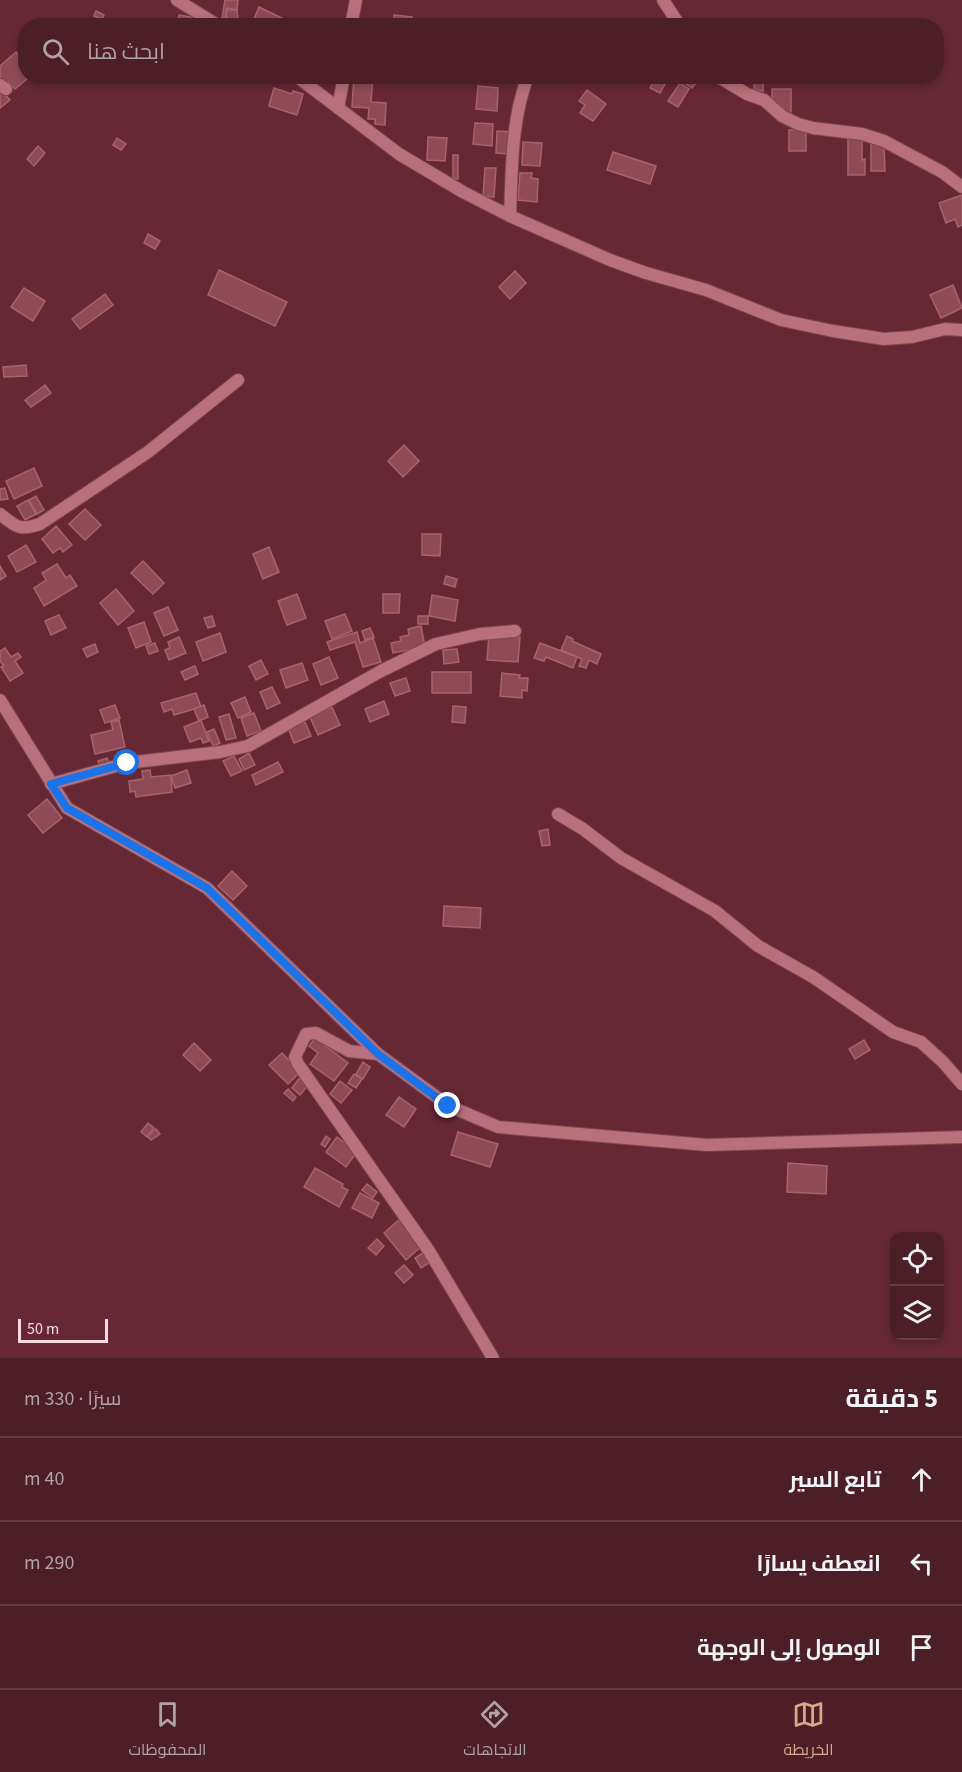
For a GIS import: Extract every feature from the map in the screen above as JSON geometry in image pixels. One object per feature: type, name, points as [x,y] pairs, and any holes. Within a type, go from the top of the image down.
[{"type":"street","points":[[177,0],[206,18]]},
{"type":"street","points":[[353,18],[356,0]]},
{"type":"street","points":[[663,0],[675,18]]},
{"type":"street","points":[[306,84],[399,154],[463,192],[510,216],[610,260],[706,290],[781,320],[884,339],[912,337],[945,329],[962,330]]},
{"type":"street","points":[[338,108],[342,84]]},
{"type":"street","points":[[510,216],[512,166],[518,114],[525,84]]},
{"type":"street","points":[[730,84],[747,94],[764,100],[782,116],[798,124],[862,134],[884,141],[942,172],[962,187]]},
{"type":"street","points":[[0,514],[18,527],[26,529],[40,524],[148,452],[238,380]]},
{"type":"street","points":[[51,784],[127,763],[220,752],[248,746],[381,671],[436,644],[480,634],[515,631]]},
{"type":"street","points":[[0,700],[67,808],[207,888],[378,1054],[448,1106],[498,1127],[707,1145],[962,1137]]},
{"type":"street","points":[[558,814],[583,829],[621,858],[715,911],[758,945],[813,977],[893,1032],[921,1042],[962,1084]]},
{"type":"street","points":[[378,1054],[349,1051],[311,1032],[306,1034],[295,1057],[429,1251],[493,1358]]},
{"type":"building","points":[[225,0],[238,0],[237,10],[227,8],[225,18],[222,18]]},
{"type":"building","points":[[259,7],[282,18],[254,18]]},
{"type":"building","points":[[226,10],[237,10],[238,18],[227,18]]},
{"type":"building","points":[[96,11],[104,15],[102,18],[94,16]]},
{"type":"building","points":[[179,15],[197,18],[178,18]]},
{"type":"building","points":[[394,15],[412,17],[412,18],[394,18]]},
{"type":"building","points":[[16,52],[18,54],[18,84],[21,84],[15,89],[8,82],[5,86],[0,80],[0,66]]},
{"type":"building","points":[[353,84],[372,84],[371,102],[386,103],[385,125],[375,124],[375,119],[368,119],[369,108],[352,107]]},
{"type":"building","points":[[652,84],[665,84],[660,93],[650,88]]},
{"type":"building","points":[[679,84],[689,89],[678,107],[668,101]]},
{"type":"building","points":[[754,84],[763,84],[763,91],[754,90]]},
{"type":"building","points":[[478,86],[498,88],[497,111],[476,109]]},
{"type":"building","points":[[274,88],[292,94],[293,91],[303,94],[297,115],[269,106]]},
{"type":"building","points":[[772,89],[791,89],[791,115],[772,106]]},
{"type":"building","points":[[587,90],[606,104],[593,121],[580,113],[585,105],[579,101]]},
{"type":"building","points":[[0,91],[10,100],[0,108]]},
{"type":"building","points":[[475,123],[493,124],[492,146],[473,144]]},
{"type":"building","points":[[789,130],[806,130],[806,151],[789,151]]},
{"type":"building","points":[[497,131],[512,132],[510,154],[496,153]]},
{"type":"building","points":[[428,137],[447,138],[445,161],[427,160]]},
{"type":"building","points":[[848,137],[862,137],[862,160],[865,159],[865,175],[848,175]]},
{"type":"building","points":[[117,138],[126,144],[121,150],[113,145]]},
{"type":"building","points":[[523,142],[542,143],[540,166],[522,165]]},
{"type":"building","points":[[871,143],[884,143],[885,171],[871,171]]},
{"type":"building","points":[[38,146],[45,153],[34,166],[27,159]]},
{"type":"building","points":[[613,152],[656,166],[650,184],[607,170]]},
{"type":"building","points":[[453,155],[458,155],[458,179],[453,179]]},
{"type":"building","points":[[485,168],[496,168],[494,197],[483,196]]},
{"type":"building","points":[[520,173],[532,173],[531,178],[538,179],[537,202],[518,200]]},
{"type":"building","points":[[962,195],[962,225],[958,227],[955,219],[946,223],[939,203]]},
{"type":"building","points":[[148,234],[160,241],[155,249],[144,243]]},
{"type":"building","points":[[219,270],[287,302],[275,326],[208,295]]},
{"type":"building","points":[[515,271],[526,283],[510,299],[499,287]]},
{"type":"building","points":[[953,285],[962,308],[941,318],[930,295]]},
{"type":"building","points":[[24,288],[45,301],[33,321],[11,307]]},
{"type":"building","points":[[105,294],[113,305],[80,329],[72,319]]},
{"type":"building","points":[[26,365],[27,376],[4,377],[3,367]]},
{"type":"building","points":[[45,385],[51,393],[31,407],[25,400]]},
{"type":"building","points":[[404,445],[419,461],[403,477],[388,461]]},
{"type":"building","points":[[34,468],[42,486],[14,499],[6,481]]},
{"type":"building","points":[[5,488],[8,499],[0,500],[0,489]]},
{"type":"building","points":[[36,496],[44,510],[37,514],[29,500]]},
{"type":"building","points":[[28,500],[36,514],[25,520],[17,506]]},
{"type":"building","points":[[85,509],[101,525],[85,540],[69,524]]},
{"type":"building","points":[[56,526],[72,545],[63,552],[60,548],[53,553],[42,539]]},
{"type":"building","points":[[422,534],[441,534],[440,556],[422,555]]},
{"type":"building","points":[[26,545],[36,562],[17,572],[8,556]]},
{"type":"building","points":[[269,547],[279,572],[263,579],[253,554]]},
{"type":"building","points":[[143,561],[164,583],[153,594],[131,573]]},
{"type":"building","points":[[57,564],[66,578],[70,575],[77,586],[44,606],[34,588],[46,580],[42,573]]},
{"type":"building","points":[[0,566],[6,576],[0,580]]},
{"type":"building","points":[[446,576],[457,579],[455,587],[444,584]]},
{"type":"building","points":[[116,589],[134,611],[118,625],[100,603]]},
{"type":"building","points":[[297,594],[306,618],[287,625],[278,601]]},
{"type":"building","points":[[383,594],[400,594],[399,613],[383,613]]},
{"type":"building","points":[[432,595],[458,600],[455,621],[429,616]]},
{"type":"building","points":[[168,607],[178,630],[164,636],[154,613]]},
{"type":"building","points":[[345,614],[352,631],[332,639],[325,621]]},
{"type":"building","points":[[59,615],[66,628],[51,635],[45,621]]},
{"type":"building","points":[[212,616],[215,626],[208,628],[204,618]]},
{"type":"building","points":[[418,616],[428,616],[428,624],[418,624]]},
{"type":"building","points":[[144,622],[151,642],[136,648],[128,628]]},
{"type":"building","points":[[421,626],[425,647],[393,653],[391,643],[401,641],[400,637],[409,635],[408,629]]},
{"type":"building","points":[[370,628],[374,637],[365,640],[362,631]]},
{"type":"building","points":[[357,632],[360,643],[373,638],[381,662],[363,667],[355,642],[330,650],[327,642]]},
{"type":"building","points":[[220,633],[226,652],[203,661],[196,642]]},
{"type":"building","points":[[489,635],[520,637],[518,662],[487,660]]},
{"type":"building","points":[[567,636],[573,639],[572,641],[601,654],[597,664],[589,660],[586,668],[579,666],[582,659],[561,650]]},
{"type":"building","points":[[179,637],[186,653],[169,660],[165,650],[170,648],[168,642]]},
{"type":"building","points":[[155,643],[158,651],[149,654],[146,646]]},
{"type":"building","points":[[540,643],[577,657],[573,668],[546,657],[544,661],[534,658]]},
{"type":"building","points":[[95,644],[98,652],[87,657],[83,649]]},
{"type":"building","points":[[5,648],[11,657],[18,653],[21,657],[15,661],[23,673],[10,681],[0,661],[0,651]]},
{"type":"building","points":[[457,649],[459,662],[444,664],[443,650]]},
{"type":"building","points":[[329,657],[338,678],[321,685],[313,664]]},
{"type":"building","points":[[261,660],[268,674],[256,680],[249,666]]},
{"type":"building","points":[[302,663],[308,680],[286,688],[280,670]]},
{"type":"building","points":[[195,666],[198,674],[185,680],[181,672]]},
{"type":"building","points":[[432,672],[471,672],[471,693],[432,693]]},
{"type":"building","points":[[502,673],[528,678],[527,691],[522,690],[522,698],[500,696]]},
{"type":"building","points":[[406,678],[410,691],[395,696],[390,683]]},
{"type":"building","points":[[272,687],[280,703],[267,709],[260,692]]},
{"type":"building","points":[[196,693],[201,707],[174,715],[172,709],[164,712],[161,703]]},
{"type":"building","points":[[245,697],[251,712],[238,718],[231,703]]},
{"type":"building","points":[[384,701],[389,714],[370,722],[365,709]]},
{"type":"building","points":[[115,705],[120,718],[105,723],[100,710]]},
{"type":"building","points":[[204,705],[208,717],[199,721],[194,709]]},
{"type":"building","points":[[453,706],[466,707],[465,723],[452,722]]},
{"type":"building","points":[[332,707],[340,725],[318,735],[310,717]]},
{"type":"building","points":[[254,713],[261,731],[247,736],[241,718]]},
{"type":"building","points":[[229,714],[236,738],[226,740],[219,717]]},
{"type":"building","points":[[119,720],[125,747],[95,754],[91,735],[113,730],[111,722]]},
{"type":"building","points":[[201,720],[209,741],[203,743],[201,738],[190,742],[184,727]]},
{"type":"building","points":[[305,722],[311,736],[294,743],[288,728]]},
{"type":"building","points":[[214,729],[220,743],[213,746],[207,732]]},
{"type":"building","points":[[249,753],[255,765],[244,770],[239,759]]},
{"type":"building","points":[[234,756],[242,771],[231,776],[223,761]]},
{"type":"building","points":[[107,758],[109,763],[100,766],[98,761]]},
{"type":"building","points":[[278,762],[283,772],[256,785],[252,775]]},
{"type":"building","points":[[150,770],[151,777],[171,775],[172,792],[136,797],[135,791],[130,792],[129,781],[143,779],[142,771]]},
{"type":"building","points":[[187,770],[191,783],[175,788],[171,776]]},
{"type":"building","points":[[47,799],[62,818],[43,833],[28,815]]},
{"type":"building","points":[[548,829],[550,845],[542,846],[539,831]]},
{"type":"building","points":[[232,871],[247,886],[233,900],[218,886]]},
{"type":"building","points":[[444,906],[481,908],[480,928],[443,926]]},
{"type":"building","points":[[315,1038],[348,1063],[334,1081],[310,1064],[318,1053],[309,1046]]},
{"type":"building","points":[[864,1040],[870,1050],[855,1059],[849,1049]]},
{"type":"building","points":[[194,1043],[211,1060],[200,1071],[183,1055]]},
{"type":"building","points":[[282,1053],[300,1072],[288,1084],[269,1065]]},
{"type":"building","points":[[363,1062],[370,1067],[363,1079],[356,1074]]},
{"type":"building","points":[[354,1074],[362,1079],[356,1088],[348,1083]]},
{"type":"building","points":[[301,1076],[310,1083],[300,1095],[292,1088]]},
{"type":"building","points":[[340,1081],[352,1090],[341,1103],[330,1094]]},
{"type":"building","points":[[288,1089],[296,1097],[293,1101],[284,1093]]},
{"type":"building","points":[[399,1097],[416,1109],[404,1127],[386,1115]]},
{"type":"building","points":[[148,1123],[154,1128],[147,1137],[141,1132]]},
{"type":"building","points":[[156,1129],[160,1134],[151,1140],[147,1136]]},
{"type":"building","points":[[458,1132],[498,1144],[490,1167],[451,1155]]},
{"type":"building","points":[[326,1136],[330,1139],[325,1147],[321,1144]]},
{"type":"building","points":[[337,1137],[357,1152],[346,1167],[326,1152]]},
{"type":"building","points":[[788,1163],[827,1166],[826,1194],[787,1192]]},
{"type":"building","points":[[315,1168],[343,1184],[342,1187],[348,1190],[339,1207],[304,1187]]},
{"type":"building","points":[[367,1184],[377,1192],[373,1198],[362,1190]]},
{"type":"building","points":[[360,1193],[379,1203],[372,1218],[352,1208]]},
{"type":"building","points":[[401,1218],[423,1245],[406,1260],[384,1233]]},
{"type":"building","points":[[377,1239],[384,1246],[376,1255],[368,1248]]},
{"type":"building","points":[[426,1251],[432,1261],[421,1268],[415,1258]]},
{"type":"building","points":[[404,1265],[413,1275],[404,1283],[395,1273]]},
{"type":"route","points":[[127,763],[51,784],[67,808],[207,888],[378,1054],[448,1106]]}]
